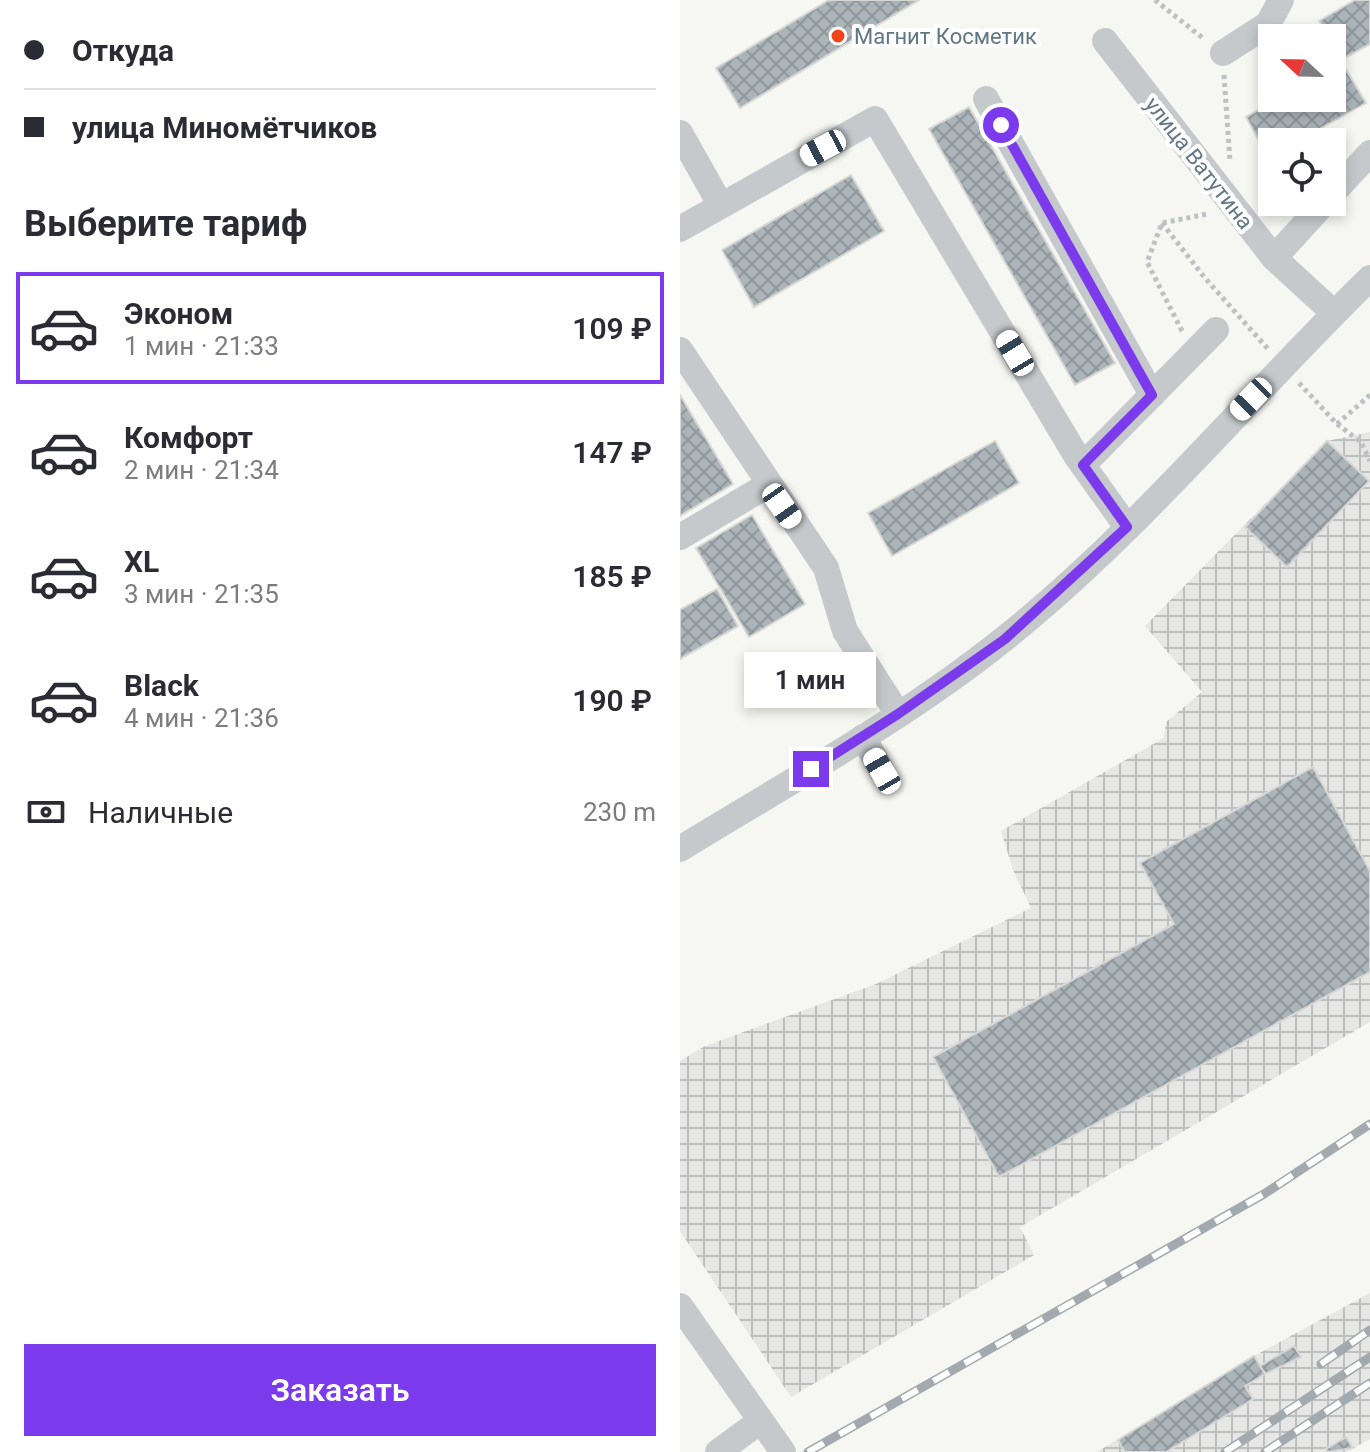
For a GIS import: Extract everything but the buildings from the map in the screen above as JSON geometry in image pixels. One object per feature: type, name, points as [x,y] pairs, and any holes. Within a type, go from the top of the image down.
[{"type":"street","points":[[1223,53],[1268,24],[1281,0]]},
{"type":"street","name":"улица Ватутина","points":[[1105,41],[1274,258],[1334,313]]},
{"type":"street","points":[[986,99],[1152,395]]},
{"type":"street","points":[[680,229],[875,119],[1083,465],[1127,527]]},
{"type":"street","points":[[680,133],[720,204]]},
{"type":"street","points":[[1346,179],[1370,153]]},
{"type":"street","points":[[1274,258],[1312,216]]},
{"type":"street","points":[[680,849],[863,737],[1005,639],[1127,527],[1370,278]]},
{"type":"street","points":[[1083,465],[1216,330]]},
{"type":"street","points":[[680,350],[826,568],[845,631],[898,714]]},
{"type":"street","points":[[680,537],[768,485]]},
{"type":"street","points":[[863,737],[882,771]]},
{"type":"street","points":[[680,1306],[783,1452]]},
{"type":"street","points":[[718,1452],[759,1422]]},
{"type":"path","points":[[1155,0],[1223,53],[1230,162]]},
{"type":"path","points":[[1162,223],[1233,209]]},
{"type":"path","points":[[1162,223],[1205,278]]},
{"type":"path","points":[[1162,223],[1147,262],[1187,339]]},
{"type":"path","points":[[1337,424],[1370,395]]},
{"type":"shaded area","points":[[1370,432],[1370,1022],[1020,1227],[1034,1255],[791,1397],[680,1231],[680,1061],[705,1046],[876,984],[1031,908],[1013,870],[1001,831],[1164,738],[1166,722],[1202,692],[1145,626],[1327,441]]},
{"type":"shaded area","points":[[1370,1293],[1370,1439],[1347,1452],[1097,1452],[1254,1356]]},
{"type":"railway","points":[[808,1452],[1264,1194],[1370,1124]]},
{"type":"railway","points":[[1321,1364],[1370,1330]]},
{"type":"railway","points":[[1225,1452],[1370,1357]]},
{"type":"railway","points":[[1265,1452],[1370,1383]]},
{"type":"place","name":"Магнит Косметик","points":[[838,36]]},
{"type":"route","points":[[811,769],[898,714],[1005,639],[1127,527],[1083,465],[1152,395],[1001,125]]}]
